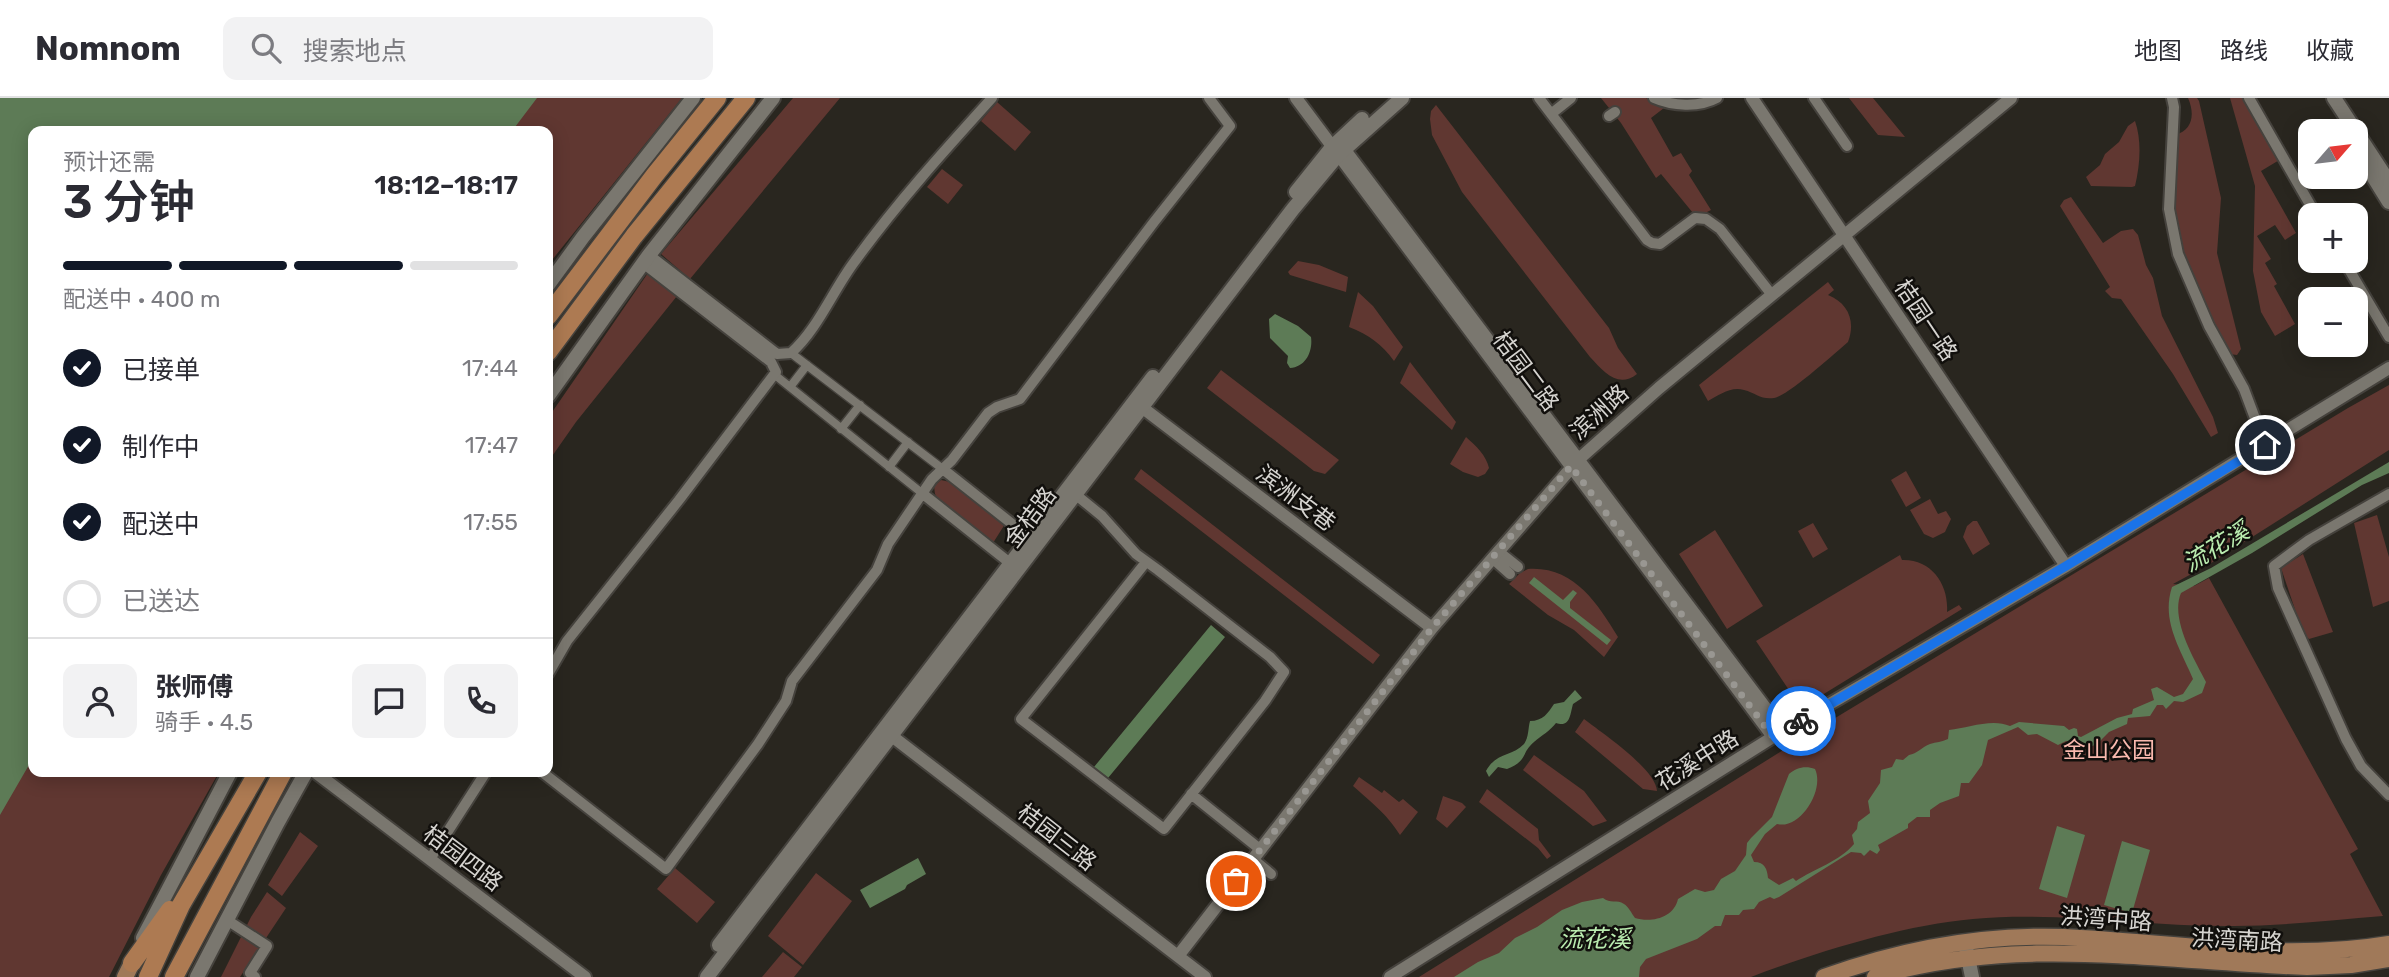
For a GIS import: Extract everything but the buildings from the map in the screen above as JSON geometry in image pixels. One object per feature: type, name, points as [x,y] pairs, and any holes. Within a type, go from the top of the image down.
[{"type":"highway","points":[[553,309],[646,186],[717,98]]},
{"type":"highway","points":[[553,345],[634,236],[746,98]]},
{"type":"highway","points":[[148,977],[181,905],[255,777]]},
{"type":"highway","points":[[176,977],[280,777]]},
{"type":"highway","points":[[128,970],[207,859]]},
{"type":"main road","points":[[553,278],[694,98]]},
{"type":"main road","points":[[553,389],[646,259],[773,98]]},
{"type":"main road","points":[[1338,148],[1388,98]]},
{"type":"main road","name":"金桔路","points":[[707,977],[1014,566],[1338,148],[1402,98]]},
{"type":"main road","points":[[2323,98],[2336,119]]},
{"type":"main road","points":[[2334,98],[2389,183]]},
{"type":"main road","points":[[2368,168],[2389,202]]},
{"type":"main road","points":[[696,977],[887,733]]},
{"type":"main road","points":[[128,970],[227,777]]},
{"type":"main road","points":[[197,977],[303,777]]},
{"type":"main road","name":"洪湾中路","points":[[1824,977],[1888,956],[2063,937],[2176,946],[2302,951],[2389,944]]},
{"type":"main road","points":[[1962,949],[1963,977]]},
{"type":"main road","points":[[1962,949],[1972,977]]},
{"type":"main road","name":"洪湾南路","points":[[1875,977],[1934,962],[1962,949],[2307,967],[2351,965],[2389,959]]},
{"type":"street","points":[[646,259],[773,351],[782,355],[791,353],[819,318],[852,264],[906,193],[992,98]]},
{"type":"street","points":[[548,777],[666,869],[758,744],[786,701],[792,681],[877,570],[888,544],[932,479],[944,470],[988,413],[1020,399],[1230,126],[1209,98]]},
{"type":"street","name":"桔园二路","points":[[1296,98],[1338,148],[1778,734]]},
{"type":"street","name":"桔园二路","points":[[1306,98],[1338,148]]},
{"type":"street","points":[[1539,98],[1647,240],[1660,244],[1695,218],[1706,219],[1720,229],[1772,295]]},
{"type":"street","points":[[1551,114],[1571,98]]},
{"type":"street","points":[[1654,98],[1668,103],[1690,105],[1717,98]]},
{"type":"street","name":"桔园一路","points":[[1752,98],[2066,566]]},
{"type":"street","points":[[1814,98],[1847,146]]},
{"type":"street","name":"滨洲路","points":[[1178,956],[1432,628],[1575,462],[1639,405],[2011,98]]},
{"type":"street","points":[[2172,98],[2174,107],[2169,209],[2178,254],[2209,326],[2245,389],[2265,445]]},
{"type":"street","points":[[2249,98],[2309,203]]},
{"type":"street","points":[[553,665],[567,641],[775,375],[776,368],[771,362],[646,259]]},
{"type":"street","points":[[2351,273],[2389,337]]},
{"type":"street","points":[[791,353],[1034,541]]},
{"type":"street","points":[[790,387],[807,365]]},
{"type":"street","name":"花溪中路","points":[[1390,977],[1778,734],[2066,566],[2389,368]]},
{"type":"street","points":[[775,375],[1014,566]]},
{"type":"street","points":[[841,429],[860,405]]},
{"type":"street","name":"滨洲支巷","points":[[1139,405],[1432,628]]},
{"type":"street","points":[[890,467],[908,442]]},
{"type":"street","points":[[1072,491],[1102,516],[1146,562],[1260,649],[1284,671],[1265,701],[1164,829],[1021,719],[1146,562]]},
{"type":"street","points":[[2389,494],[2305,542],[2274,566],[2278,588],[2346,739],[2361,766],[2389,795]]},
{"type":"street","points":[[1495,555],[1514,570]]},
{"type":"street","name":"桔园三路","points":[[887,733],[1205,977]]},
{"type":"street","name":"桔园四路","points":[[322,777],[585,977]]},
{"type":"street","points":[[430,859],[483,777]]},
{"type":"street","points":[[1191,794],[1257,855],[1271,874]]},
{"type":"street","points":[[1236,881],[1253,895]]},
{"type":"street","points":[[227,920],[267,946],[250,973],[255,977]]},
{"type":"green space","points":[[530,98],[682,98],[553,259],[553,126],[510,126]]},
{"type":"green space","points":[[793,98],[840,98],[690,279],[661,254]]},
{"type":"green space","points":[[1601,98],[1646,98],[1664,108],[1651,118],[1673,157],[1681,153],[1692,171],[1689,175],[1711,210],[1703,214],[1693,213],[1661,174],[1656,178],[1621,123]]},
{"type":"green space","points":[[1849,98],[1873,98],[1905,137],[1878,135]]},
{"type":"green space","points":[[2188,98],[2197,98],[2199,101],[2221,198],[2217,253],[2241,349],[2237,355],[2229,354],[2224,348],[2187,271],[2171,209],[2175,135],[2186,129],[2191,121]]},
{"type":"green space","points":[[2230,98],[2246,98],[2281,159],[2261,171],[2296,233],[2285,240],[2275,225],[2257,236],[2271,259],[2265,263],[2277,284],[2274,286],[2295,324],[2275,336],[2261,312],[2253,271],[2255,186]]},
{"type":"green space","points":[[997,102],[1031,132],[1015,151],[981,121]]},
{"type":"green space","points":[[1436,105],[1609,328],[1618,348],[1637,374],[1624,380],[1617,379],[1595,363],[1462,192],[1432,135],[1431,111]]},
{"type":"green space","points":[[2135,121],[2140,153],[2135,186],[2091,186],[2086,177],[2100,165],[2105,154],[2119,142],[2128,126]]},
{"type":"green space","points":[[942,169],[963,185],[948,204],[927,187]]},
{"type":"green space","points":[[2071,197],[2103,243],[2121,231],[2133,229],[2138,235],[2146,265],[2153,278],[2162,316],[2213,417],[2218,433],[2211,437],[2173,374],[2121,299],[2112,298],[2105,291],[2110,287],[2060,206],[2064,200]]},
{"type":"green space","points":[[1298,261],[1319,265],[1348,277],[1346,292],[1290,275],[1288,272]]},
{"type":"green space","points":[[648,273],[677,296],[553,455],[553,411]]},
{"type":"green space","points":[[1828,282],[1834,290],[1828,295],[1841,303],[1850,320],[1848,342],[1800,382],[1774,398],[1734,389],[1708,401],[1699,385]]},
{"type":"green space","points":[[1358,292],[1373,306],[1403,347],[1394,361],[1374,341],[1349,327]]},
{"type":"green space","points":[[1410,362],[1456,422],[1452,430],[1400,383]]},
{"type":"green space","points":[[1221,370],[1339,460],[1325,474],[1314,471],[1207,388]]},
{"type":"green space","name":"金山公园","points":[[2389,385],[2389,450],[2208,565],[2173,584],[2194,586],[2209,578],[2358,849],[2350,854],[2383,916],[2234,926],[2038,917],[1973,919],[1889,933],[1751,977],[1419,977],[1817,729]]},
{"type":"green space","points":[[1466,437],[1488,463],[1489,468],[1485,474],[1478,477],[1450,464]]},
{"type":"green space","points":[[1141,469],[1380,655],[1373,664],[1134,479]]},
{"type":"green space","points":[[1906,471],[1921,498],[1906,507],[1891,480]]},
{"type":"green space","points":[[941,480],[950,482],[1005,524],[993,543],[939,501],[934,486]]},
{"type":"green space","points":[[1930,499],[1938,514],[1946,511],[1951,519],[1945,532],[1933,538],[1924,534],[1910,510]]},
{"type":"green space","points":[[2377,515],[2389,557],[2389,601],[2373,607],[2354,523]]},
{"type":"green space","points":[[1977,521],[1990,544],[1973,555],[1963,537],[1967,526]]},
{"type":"green space","points":[[1813,523],[1828,549],[1813,558],[1798,531]]},
{"type":"green space","points":[[1715,530],[1763,606],[1727,629],[1679,554]]},
{"type":"green space","points":[[2303,554],[2333,632],[2309,639],[2303,633],[2281,568]]},
{"type":"green space","points":[[1900,555],[1902,560],[1922,564],[1937,575],[1945,592],[1947,612],[1959,605],[1962,609],[1801,708],[1756,641]]},
{"type":"green space","points":[[1528,569],[1559,574],[1571,580],[1592,600],[1618,637],[1604,657],[1574,630],[1548,615],[1509,584]]},
{"type":"green space","points":[[1584,719],[1638,762],[1648,772],[1657,791],[1643,789],[1575,732]]},
{"type":"green space","points":[[28,754],[28,777],[216,777],[161,875],[109,977],[0,977],[0,802]]},
{"type":"green space","points":[[1534,755],[1584,791],[1607,821],[1593,826],[1523,770]]},
{"type":"green space","points":[[1359,777],[1382,793],[1384,790],[1399,802],[1403,799],[1418,812],[1400,835],[1384,814],[1353,786]]},
{"type":"green space","points":[[1487,789],[1538,829],[1539,840],[1551,856],[1547,859],[1538,848],[1479,802]]},
{"type":"green space","points":[[1443,796],[1466,807],[1447,828],[1436,819]]},
{"type":"green space","points":[[300,832],[318,846],[282,896],[268,885]]},
{"type":"green space","points":[[675,868],[715,902],[697,923],[657,889]]},
{"type":"green space","points":[[816,873],[852,901],[803,965],[768,936]]},
{"type":"green space","points":[[267,892],[286,908],[240,977],[221,977],[251,917]]},
{"type":"green space","points":[[783,952],[802,967],[794,977],[762,977]]},
{"type":"water","points":[[0,98],[537,98],[516,126],[28,126],[28,767],[0,815]]},
{"type":"water","points":[[1275,314],[1298,326],[1311,337],[1311,348],[1307,357],[1296,367],[1290,368],[1287,363],[1288,356],[1270,338],[1269,319]]},
{"type":"water","name":"流花溪","points":[[2389,462],[2389,473],[2362,485],[2181,593],[2178,603],[2181,627],[2206,682],[2202,693],[2183,702],[2174,701],[2166,709],[2163,705],[2157,705],[2150,716],[2128,718],[2127,724],[2109,732],[2097,744],[2088,748],[2066,741],[2058,745],[2037,734],[2028,735],[2018,727],[1988,740],[1982,765],[1969,783],[1961,783],[1959,796],[1930,810],[1930,817],[1917,817],[1908,824],[1908,828],[1878,845],[1880,850],[1877,854],[1870,850],[1864,856],[1851,852],[1779,897],[1770,897],[1759,902],[1754,909],[1743,910],[1739,915],[1725,915],[1721,926],[1715,926],[1697,939],[1646,959],[1640,967],[1639,977],[1454,977],[1499,953],[1515,938],[1562,910],[1582,902],[1603,898],[1619,902],[1627,906],[1635,918],[1648,920],[1667,915],[1678,899],[1695,889],[1705,892],[1714,890],[1721,879],[1735,871],[1746,855],[1747,843],[1772,817],[1789,774],[1798,769],[1815,769],[1817,787],[1808,807],[1794,821],[1777,824],[1765,834],[1751,855],[1754,862],[1765,867],[1768,878],[1779,885],[1793,878],[1796,881],[1848,850],[1854,844],[1852,835],[1858,822],[1870,813],[1868,801],[1880,783],[1881,770],[1892,767],[1896,759],[1903,760],[1927,745],[1948,739],[1949,730],[1988,723],[2010,726],[2019,722],[2064,726],[2069,730],[2074,728],[2081,737],[2117,718],[2132,714],[2133,709],[2154,700],[2151,689],[2157,687],[2174,697],[2183,694],[2193,679],[2170,623],[2169,599],[2172,587],[2211,568]]},
{"type":"water","points":[[1534,577],[1563,600],[1573,590],[1577,593],[1570,602],[1570,608],[1611,640],[1607,645],[1529,583]]},
{"type":"water","points":[[1211,625],[1225,637],[1108,778],[1094,767]]},
{"type":"water","points":[[1575,690],[1582,698],[1573,704],[1567,722],[1556,723],[1530,746],[1519,763],[1507,769],[1498,767],[1489,777],[1486,771],[1494,761],[1524,744],[1530,721],[1542,718],[1554,704],[1564,702]]},
{"type":"water","points":[[2057,826],[2085,835],[2067,898],[2039,889]]},
{"type":"water","points":[[2122,841],[2150,850],[2132,913],[2104,905]]},
{"type":"water","points":[[918,858],[926,874],[870,908],[860,890]]},
{"type":"way so far","points":[[1236,881],[1432,628],[1571,466],[1773,737],[1801,721]]},
{"type":"route","points":[[1801,721],[2066,566],[2265,445]]}]
